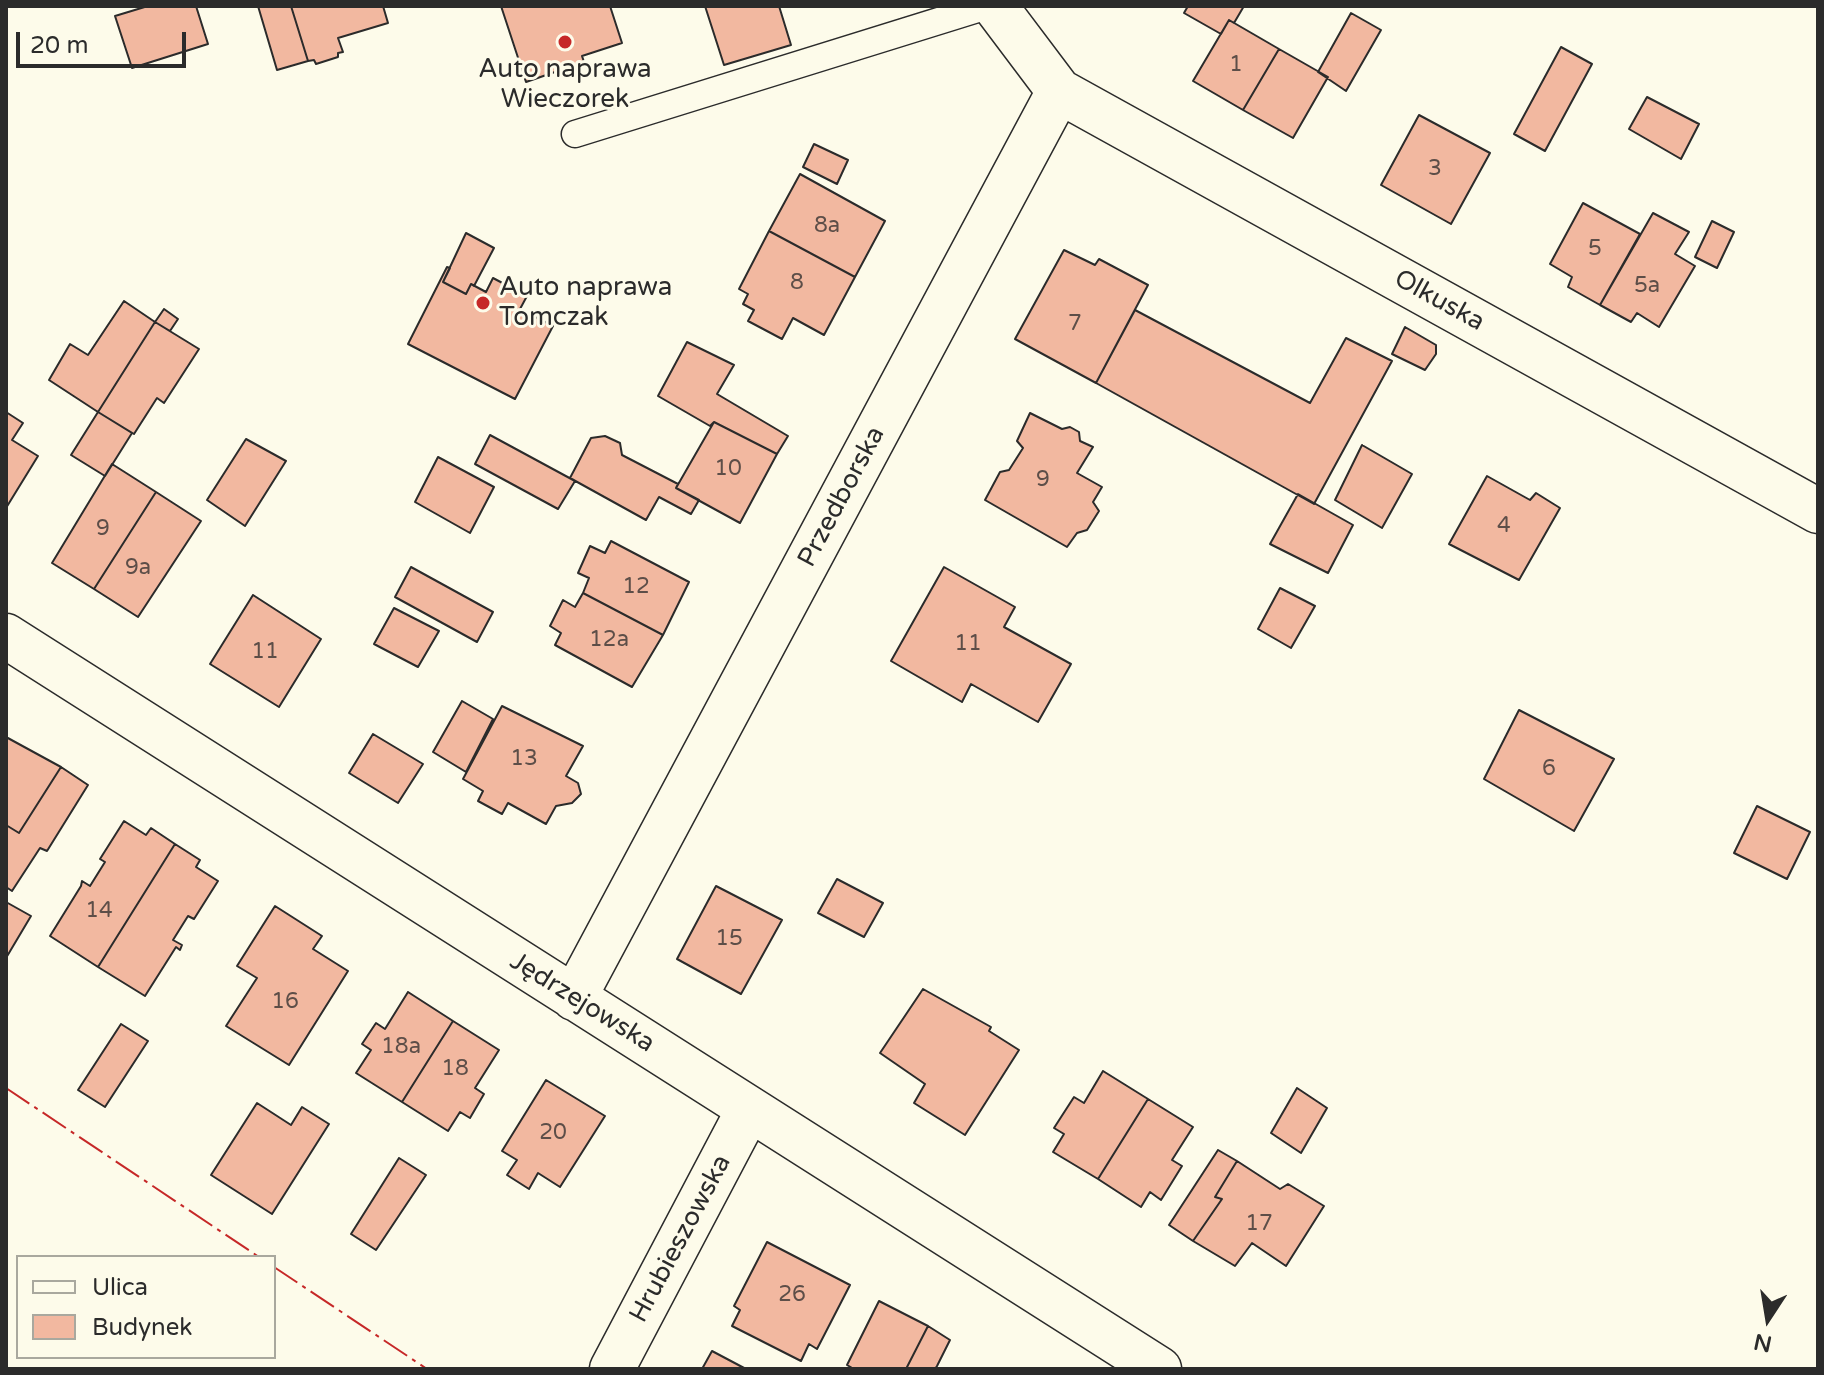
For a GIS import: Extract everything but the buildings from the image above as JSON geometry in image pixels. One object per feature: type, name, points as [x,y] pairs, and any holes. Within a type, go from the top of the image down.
[{"type":"street","points":[[995,6],[1059,91]]},
{"type":"street","name":"Olkuska","points":[[1059,91],[1818,511]]},
{"type":"street","name":"Przedborska","points":[[574,998],[1059,91]]},
{"type":"street","name":"Jędrzejowska","points":[[6,636],[1159,1369]]},
{"type":"street","name":"Hrubieszowska","points":[[612,1369],[749,1109]]},
{"type":"lane","points":[[575,134],[987,6]]},
{"type":"power","points":[[6,1088],[256,1255]]},
{"type":"power","points":[[276,1268],[427,1369]]},
{"type":"place","name":"Auto naprawa Wieczorek","points":[[565,42]]},
{"type":"place","name":"Auto naprawa Tomczak","points":[[483,303]]}]
